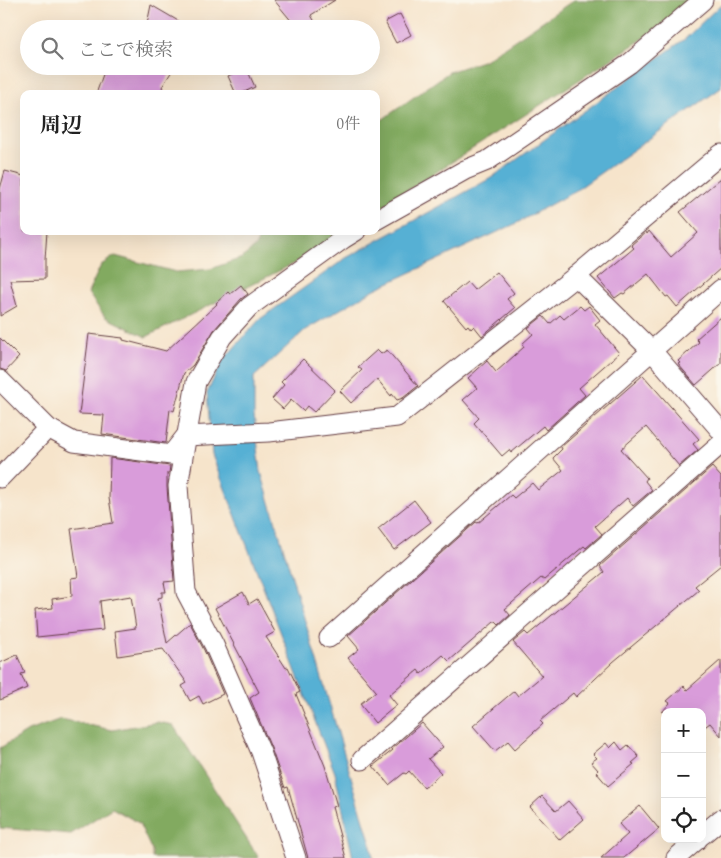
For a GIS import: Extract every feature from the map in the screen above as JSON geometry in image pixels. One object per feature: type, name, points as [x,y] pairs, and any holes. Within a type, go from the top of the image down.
[{"type":"street","points":[[380,218],[465,170],[487,161],[629,64],[703,0]]},
{"type":"street","points":[[0,380],[48,428],[74,442],[171,455],[186,436],[269,432],[397,417],[576,276],[721,154]]},
{"type":"street","points":[[296,858],[261,752],[214,645],[186,592],[178,486],[196,382],[222,337],[249,307],[349,235]]},
{"type":"street","points":[[576,276],[652,351],[721,431]]},
{"type":"street","points":[[329,638],[721,289]]},
{"type":"street","points":[[0,478],[48,428]]},
{"type":"street","points":[[362,760],[721,444]]},
{"type":"street","points":[[706,832],[721,819]]},
{"type":"street","points":[[676,858],[693,843]]},
{"type":"green space","points":[[574,0],[699,0],[694,6],[380,208],[380,121],[449,72],[485,60]]},
{"type":"green space","points":[[260,235],[339,235],[299,261],[146,337],[105,317],[88,293],[101,265],[115,256],[176,272],[210,269],[242,258],[255,247]]},
{"type":"green space","points":[[61,719],[112,730],[158,722],[173,725],[259,858],[152,858],[152,851],[139,823],[112,808],[71,834],[0,828],[0,748],[28,731]]},
{"type":"water","points":[[721,4],[721,88],[575,191],[515,224],[375,289],[305,330],[254,377],[254,416],[261,472],[370,841],[373,858],[353,858],[335,773],[212,455],[207,393],[222,361],[260,319],[346,258],[491,178],[686,38]]},
{"type":"building","points":[[274,0],[335,0],[311,15],[314,20],[291,20]]},
{"type":"building","points":[[151,5],[177,20],[148,20]]},
{"type":"building","points":[[400,14],[411,35],[396,43],[385,22]]},
{"type":"building","points":[[103,75],[169,75],[162,87],[163,90],[97,90]]},
{"type":"building","points":[[250,75],[255,87],[249,90],[234,90],[228,76]]},
{"type":"building","points":[[5,171],[20,175],[20,235],[47,235],[45,279],[10,280],[17,306],[0,316],[0,189]]},
{"type":"building","points":[[721,178],[721,268],[677,307],[668,296],[666,297],[648,274],[624,294],[622,293],[615,298],[598,278],[634,248],[631,245],[649,231],[671,257],[698,233],[680,212]]},
{"type":"building","points":[[497,272],[514,293],[507,299],[515,308],[482,336],[474,326],[471,329],[468,325],[466,327],[444,301],[467,282],[474,290]]},
{"type":"building","points":[[241,285],[248,294],[241,299],[214,330],[193,365],[184,373],[174,411],[170,409],[166,443],[102,434],[104,415],[79,414],[89,334],[123,338],[123,340],[166,351],[228,292],[230,294]]},
{"type":"building","points":[[580,306],[584,310],[589,306],[600,320],[595,324],[619,353],[579,388],[585,395],[546,430],[543,426],[511,453],[509,450],[502,456],[474,423],[479,418],[463,400],[477,388],[468,378],[487,361],[496,372],[524,347],[522,344],[533,334],[528,328],[543,316],[550,324],[560,315],[564,319]]},
{"type":"building","points":[[721,317],[721,363],[696,385],[678,364],[680,363],[678,361],[699,342],[696,339]]},
{"type":"building","points":[[0,338],[19,357],[6,371],[0,369]]},
{"type":"building","points":[[377,350],[381,354],[387,350],[418,386],[403,398],[397,400],[392,394],[391,396],[377,379],[351,403],[340,391],[362,370],[358,367]]},
{"type":"building","points":[[303,359],[335,390],[314,412],[307,406],[303,411],[291,400],[283,409],[272,399],[284,385],[281,382]]},
{"type":"building","points":[[643,375],[699,439],[693,444],[698,450],[679,466],[646,427],[621,449],[647,478],[645,481],[652,490],[633,506],[627,498],[595,526],[602,534],[586,548],[584,546],[544,580],[541,578],[505,609],[510,615],[499,625],[494,622],[449,661],[443,655],[421,674],[418,670],[389,695],[397,705],[375,723],[360,704],[376,691],[348,658],[359,649],[348,636],[476,522],[478,523],[511,495],[514,498],[532,483],[538,490],[563,470],[553,458],[562,449],[561,447]]},
{"type":"building","points":[[110,458],[170,466],[169,473],[167,473],[167,487],[174,581],[164,582],[166,592],[162,592],[162,597],[158,598],[167,643],[190,623],[223,694],[203,704],[199,696],[190,701],[182,686],[187,683],[163,649],[118,656],[115,631],[136,628],[131,596],[100,601],[103,630],[37,637],[35,610],[53,608],[52,599],[72,596],[71,578],[78,577],[71,529],[113,523],[109,498]]},
{"type":"building","points":[[712,467],[721,477],[721,565],[695,586],[699,590],[613,662],[576,697],[573,693],[540,721],[543,724],[515,749],[508,741],[495,751],[473,726],[514,691],[518,696],[542,676],[513,642],[525,632],[528,635],[604,572],[600,566]]},
{"type":"building","points":[[414,500],[431,522],[394,550],[378,529]]},
{"type":"building","points":[[243,592],[249,604],[257,599],[275,632],[266,637],[286,668],[288,667],[300,692],[296,694],[325,766],[337,806],[332,807],[346,858],[308,858],[288,787],[285,788],[250,698],[259,692],[215,608]]},
{"type":"building","points":[[17,655],[25,673],[21,674],[27,688],[0,700],[0,663]]},
{"type":"building","points":[[721,660],[721,736],[710,723],[706,726],[706,708],[666,708],[670,703],[667,701],[684,686],[687,690]]},
{"type":"building","points":[[422,723],[443,747],[428,759],[441,773],[424,788],[409,771],[389,785],[373,766]]},
{"type":"building","points":[[616,742],[622,750],[628,745],[639,757],[632,763],[634,764],[608,786],[596,772],[598,770],[591,762],[597,758],[593,754],[606,743],[610,748]]},
{"type":"building","points":[[542,796],[556,811],[568,801],[584,819],[560,840],[530,807]]},
{"type":"building","points":[[640,806],[659,829],[624,858],[601,858],[628,834],[619,824]]}]
